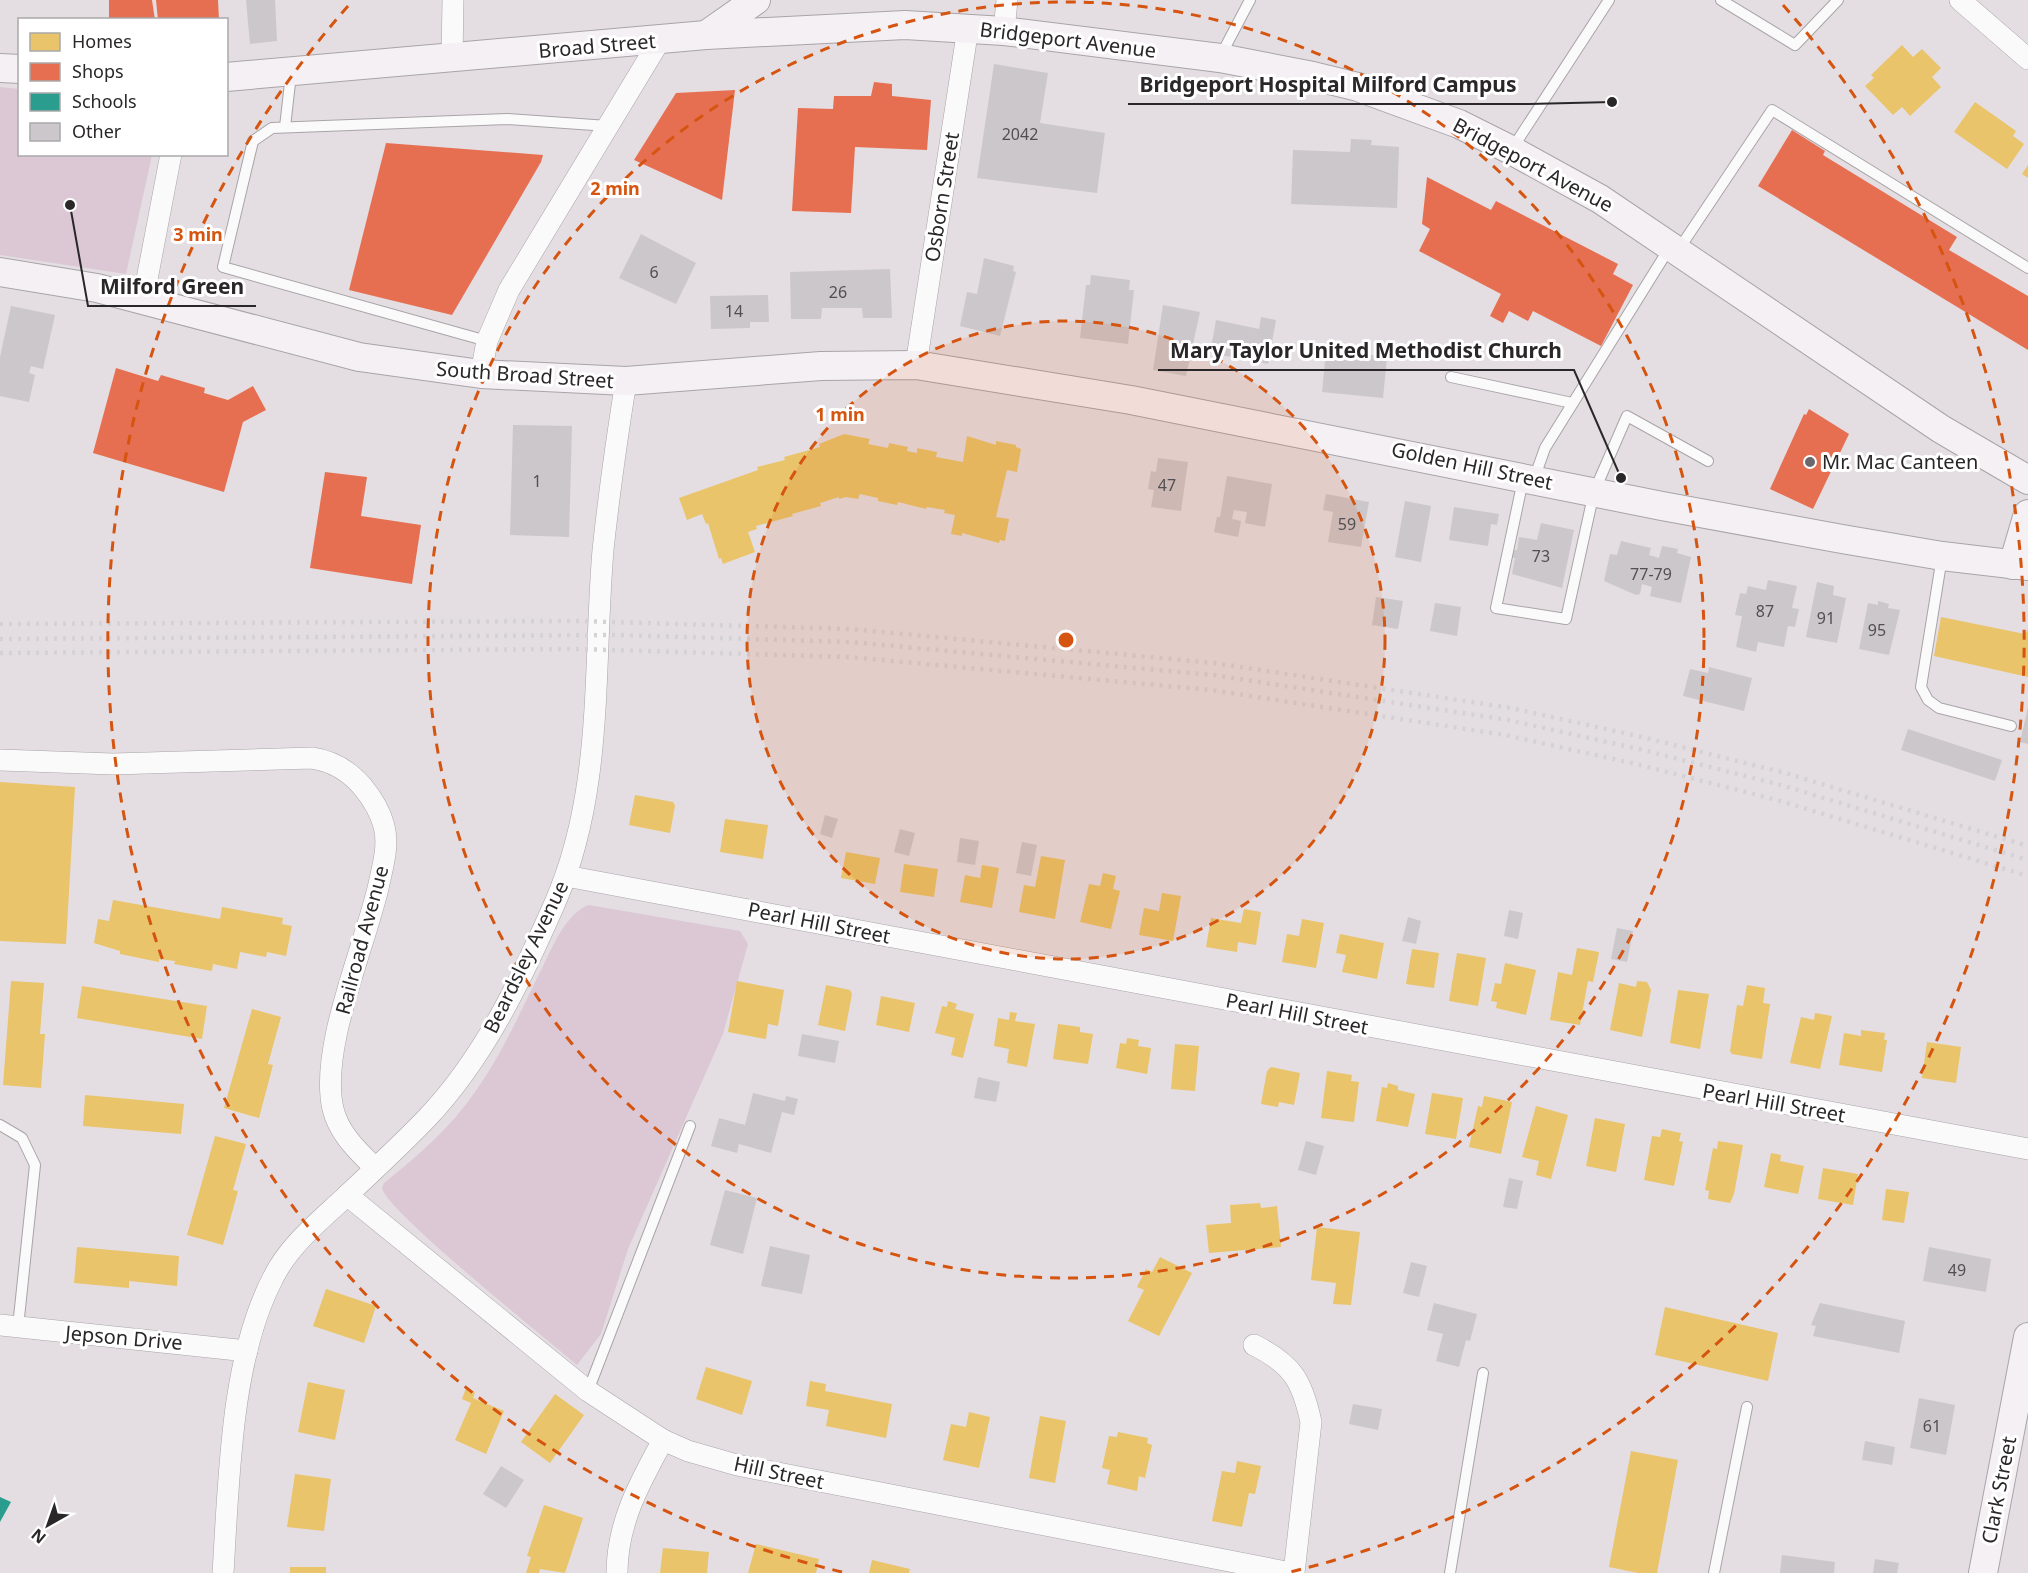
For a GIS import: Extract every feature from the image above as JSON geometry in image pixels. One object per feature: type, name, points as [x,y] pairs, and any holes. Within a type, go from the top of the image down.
[{"type":"main road","points":[[706,35],[756,0]]},
{"type":"main road","name":"Broad Street","points":[[228,77],[706,35],[905,25],[968,28]]},
{"type":"main road","name":"Bridgeport Avenue","points":[[968,28],[1220,58],[1358,87],[1458,124],[1512,150],[1600,199],[1675,247],[1941,429],[2028,480]]},
{"type":"main road","points":[[0,68],[18,69]]},
{"type":"main road","points":[[0,272],[97,288],[143,300]]},
{"type":"main road","name":"South Broad Street","points":[[143,300],[359,357],[481,375],[626,381],[831,365],[916,365]]},
{"type":"main road","name":"Golden Hill Street","points":[[916,365],[1131,400],[1673,508],[1942,556],[2021,565]]},
{"type":"main road","points":[[2021,565],[2028,514]]},
{"type":"main road","name":"Clark Street","points":[[1983,1573],[2028,1337]]},
{"type":"street","points":[[452,59],[453,0]]},
{"type":"street","points":[[1004,31],[1007,0]]},
{"type":"street","points":[[1960,0],[2028,59]]},
{"type":"street","name":"Osborn Street","points":[[916,365],[968,28]]},
{"type":"street","points":[[481,375],[487,341],[509,290],[660,40]]},
{"type":"street","points":[[143,300],[171,156]]},
{"type":"street","name":"Beardsley Avenue","points":[[223,1573],[228,1465],[247,1351],[265,1294],[283,1261],[312,1228],[428,1117],[482,1047],[528,963],[566,876],[586,792],[596,724],[603,551],[626,381]]},
{"type":"street","name":"Railroad Avenue","points":[[0,760],[113,764],[312,758],[340,767],[358,782],[380,814],[384,826],[386,848],[376,898],[335,1043],[330,1077],[333,1111],[339,1125],[346,1138],[375,1168]]},
{"type":"street","name":"Pearl Hill Street","points":[[566,876],[2028,1149]]},
{"type":"street","name":"Hill Street","points":[[347,1195],[588,1391],[663,1440],[688,1451],[737,1465],[1222,1569],[1292,1573]]},
{"type":"street","name":"Jepson Drive","points":[[9,1326],[247,1351]]},
{"type":"street","points":[[1254,1345],[1276,1356],[1294,1373],[1306,1398],[1311,1422],[1292,1573]]},
{"type":"street","points":[[617,1573],[617,1557],[627,1513],[663,1440]]},
{"type":"lane","points":[[1220,58],[1250,0]]},
{"type":"lane","points":[[1512,150],[1609,0]]},
{"type":"lane","points":[[1726,1],[1795,45],[1838,0]]},
{"type":"lane","points":[[285,127],[291,72]]},
{"type":"lane","points":[[1708,461],[1627,416],[1594,492],[1566,619],[1496,608],[1529,478],[1545,448],[1607,348],[1772,110],[2028,268]]},
{"type":"lane","points":[[487,341],[223,267],[253,141],[272,128],[285,127],[507,119],[608,126]]},
{"type":"lane","points":[[1451,377],[1572,403]]},
{"type":"lane","points":[[1942,556],[1921,687],[1928,700],[1940,708],[2011,726]]},
{"type":"lane","points":[[0,1125],[22,1138],[35,1165],[9,1326]]},
{"type":"lane","points":[[588,1391],[690,1125]]},
{"type":"lane","points":[[1450,1573],[1483,1373]]},
{"type":"lane","points":[[1714,1573],[1747,1407]]},
{"type":"shaded area","points":[[0,87],[18,89],[18,156],[152,156],[126,274],[0,255]]},
{"type":"shaded area","points":[[589,905],[740,931],[748,944],[723,1034],[628,1249],[601,1334],[577,1365],[438,1248],[390,1201],[382,1188],[384,1183],[445,1129],[466,1105],[503,1046],[561,931],[574,915]]},
{"type":"building: Homes","points":[[1902,45],[1913,57],[1922,49],[1941,68],[1932,77],[1941,87],[1910,116],[1902,107],[1893,115],[1865,86],[1874,78],[1871,75]]},
{"type":"building: Homes","points":[[1975,102],[2016,131],[2013,136],[2024,144],[2007,169],[1954,132]]},
{"type":"building: Homes","points":[[2028,165],[2028,178],[2022,174]]},
{"type":"building: Homes","points":[[844,434],[870,439],[868,444],[888,448],[889,443],[908,447],[907,451],[917,453],[917,448],[937,452],[936,457],[963,462],[967,436],[996,445],[996,441],[1016,445],[1021,449],[1017,472],[1007,470],[996,517],[1009,519],[1005,541],[1000,540],[999,543],[962,533],[962,536],[951,534],[955,515],[944,513],[945,510],[927,507],[926,509],[898,502],[897,505],[860,494],[858,499],[846,497],[839,499],[839,497],[820,503],[821,506],[792,514],[793,516],[756,526],[757,529],[748,532],[755,552],[723,564],[721,558],[719,559],[708,523],[706,524],[702,514],[687,520],[679,498],[758,470],[757,467],[785,460],[784,457],[820,447],[819,444]]},
{"type":"building: Homes","points":[[1941,617],[2025,634],[2028,629],[2028,677],[1934,656]]},
{"type":"building: Homes","points":[[0,782],[75,787],[66,944],[0,941]]},
{"type":"building: Homes","points":[[635,795],[673,802],[675,806],[670,833],[629,825]]},
{"type":"building: Homes","points":[[725,819],[768,825],[763,859],[720,852]]},
{"type":"building: Homes","points":[[846,852],[880,858],[875,884],[841,878]]},
{"type":"building: Homes","points":[[1041,856],[1065,860],[1055,919],[1019,912],[1024,885],[1035,887]]},
{"type":"building: Homes","points":[[904,864],[938,869],[934,897],[900,892]]},
{"type":"building: Homes","points":[[982,865],[999,868],[992,908],[960,902],[965,875],[980,878]]},
{"type":"building: Homes","points":[[1103,873],[1116,876],[1113,889],[1120,891],[1111,929],[1080,922],[1089,884],[1100,886]]},
{"type":"building: Homes","points":[[1162,893],[1181,896],[1173,941],[1139,935],[1144,908],[1159,911]]},
{"type":"building: Homes","points":[[113,900],[220,919],[222,907],[283,918],[282,924],[292,926],[286,956],[267,952],[266,957],[240,952],[237,969],[213,964],[212,971],[174,964],[175,961],[159,959],[159,962],[120,954],[120,951],[94,943],[98,919],[109,921]]},
{"type":"building: Homes","points":[[1244,909],[1261,912],[1256,945],[1238,942],[1237,952],[1206,947],[1211,918],[1241,923]]},
{"type":"building: Homes","points":[[1302,919],[1324,923],[1316,968],[1282,962],[1287,934],[1299,936]]},
{"type":"building: Homes","points":[[1340,934],[1384,943],[1377,979],[1342,972],[1346,955],[1336,953]]},
{"type":"building: Homes","points":[[1577,948],[1599,952],[1593,982],[1588,981],[1580,1025],[1550,1020],[1558,972],[1572,975]]},
{"type":"building: Homes","points":[[1412,949],[1439,953],[1434,988],[1406,984]]},
{"type":"building: Homes","points":[[1457,953],[1486,958],[1478,1006],[1449,1001]]},
{"type":"building: Homes","points":[[1505,963],[1536,970],[1526,1015],[1496,1008],[1497,1002],[1491,1001],[1495,983],[1501,984]]},
{"type":"building: Homes","points":[[11,981],[44,983],[40,1034],[45,1034],[41,1088],[3,1085]]},
{"type":"building: Homes","points":[[737,981],[784,990],[778,1026],[768,1024],[766,1039],[728,1032]]},
{"type":"building: Homes","points":[[1637,981],[1647,982],[1651,990],[1642,1037],[1610,1030],[1619,983],[1636,987]]},
{"type":"building: Homes","points":[[826,985],[850,990],[852,994],[845,1031],[818,1025]]},
{"type":"building: Homes","points":[[1747,985],[1765,988],[1763,1003],[1770,1004],[1762,1059],[1732,1054],[1730,1051],[1737,1005],[1743,1006]]},
{"type":"building: Homes","points":[[82,986],[207,1006],[202,1039],[77,1018]]},
{"type":"building: Homes","points":[[1678,990],[1709,994],[1700,1049],[1670,1043]]},
{"type":"building: Homes","points":[[881,996],[915,1003],[909,1032],[876,1025]]},
{"type":"building: Homes","points":[[948,1001],[957,1004],[955,1009],[974,1014],[963,1058],[951,1055],[955,1038],[935,1033],[942,1006],[947,1007]]},
{"type":"building: Homes","points":[[252,1009],[281,1017],[268,1064],[273,1065],[259,1118],[224,1108]]},
{"type":"building: Homes","points":[[1010,1012],[1017,1013],[1015,1021],[1035,1024],[1027,1067],[1007,1063],[1009,1049],[994,1046],[998,1018],[1009,1020]]},
{"type":"building: Homes","points":[[1815,1013],[1832,1016],[1820,1069],[1790,1063],[1801,1017],[1814,1020]]},
{"type":"building: Homes","points":[[1058,1024],[1080,1027],[1080,1032],[1093,1034],[1088,1064],[1053,1059]]},
{"type":"building: Homes","points":[[1861,1030],[1885,1033],[1884,1040],[1887,1040],[1882,1072],[1839,1065],[1844,1033],[1861,1036]]},
{"type":"building: Homes","points":[[1127,1038],[1139,1040],[1138,1046],[1151,1048],[1147,1074],[1116,1068],[1120,1043],[1126,1044]]},
{"type":"building: Homes","points":[[1927,1042],[1961,1047],[1956,1083],[1922,1078]]},
{"type":"building: Homes","points":[[1175,1044],[1199,1046],[1195,1091],[1171,1089]]},
{"type":"building: Homes","points":[[1271,1067],[1300,1073],[1294,1105],[1279,1102],[1278,1107],[1261,1104],[1267,1071]]},
{"type":"building: Homes","points":[[1327,1071],[1352,1075],[1351,1081],[1359,1082],[1354,1122],[1321,1118]]},
{"type":"building: Homes","points":[[1388,1083],[1398,1086],[1398,1090],[1415,1094],[1408,1127],[1376,1121],[1382,1087],[1387,1088]]},
{"type":"building: Homes","points":[[1432,1093],[1463,1098],[1456,1139],[1425,1134]]},
{"type":"building: Homes","points":[[85,1095],[184,1104],[181,1134],[83,1126]]},
{"type":"building: Homes","points":[[1484,1096],[1512,1102],[1501,1154],[1469,1147],[1478,1106],[1482,1107]]},
{"type":"building: Homes","points":[[1536,1106],[1568,1115],[1551,1179],[1536,1175],[1539,1161],[1522,1157]]},
{"type":"building: Homes","points":[[1595,1118],[1625,1124],[1616,1172],[1586,1166]]},
{"type":"building: Homes","points":[[1662,1129],[1681,1133],[1679,1141],[1683,1142],[1674,1186],[1644,1180],[1652,1136],[1660,1137]]},
{"type":"building: Homes","points":[[215,1136],[246,1144],[233,1190],[238,1191],[223,1245],[187,1235]]},
{"type":"building: Homes","points":[[1718,1141],[1743,1145],[1734,1194],[1730,1203],[1708,1199],[1709,1191],[1705,1190],[1713,1148],[1717,1149]]},
{"type":"building: Homes","points":[[1771,1153],[1781,1155],[1780,1161],[1804,1166],[1798,1194],[1764,1187]]},
{"type":"building: Homes","points":[[1823,1168],[1858,1174],[1853,1205],[1818,1199]]},
{"type":"building: Homes","points":[[1886,1189],[1909,1192],[1904,1223],[1882,1220]]},
{"type":"building: Homes","points":[[1260,1203],[1261,1208],[1277,1206],[1281,1247],[1209,1253],[1206,1225],[1231,1223],[1230,1205]]},
{"type":"building: Homes","points":[[1317,1227],[1360,1232],[1351,1305],[1333,1304],[1336,1283],[1311,1280]]},
{"type":"building: Homes","points":[[77,1247],[179,1256],[177,1286],[129,1281],[129,1288],[74,1283]]},
{"type":"building: Homes","points":[[1160,1257],[1192,1273],[1159,1336],[1128,1321],[1144,1290],[1137,1287],[1146,1269],[1152,1272]]},
{"type":"building: Homes","points":[[326,1289],[376,1306],[364,1343],[313,1326]]},
{"type":"building: Homes","points":[[1665,1307],[1778,1333],[1768,1381],[1655,1355]]},
{"type":"building: Homes","points":[[706,1367],[752,1381],[742,1415],[696,1399]]},
{"type":"building: Homes","points":[[810,1381],[826,1384],[825,1391],[892,1404],[886,1438],[826,1426],[829,1410],[806,1406]]},
{"type":"building: Homes","points":[[308,1382],[345,1390],[335,1440],[298,1432]]},
{"type":"building: Homes","points":[[466,1388],[475,1392],[473,1398],[504,1411],[486,1454],[455,1440],[471,1403],[462,1399]]},
{"type":"building: Homes","points":[[555,1394],[584,1415],[550,1463],[521,1442]]},
{"type":"building: Homes","points":[[969,1412],[990,1417],[979,1468],[943,1460],[951,1424],[966,1427]]},
{"type":"building: Homes","points":[[1040,1416],[1066,1421],[1055,1483],[1029,1478]]},
{"type":"building: Homes","points":[[1118,1432],[1148,1438],[1147,1443],[1152,1445],[1145,1478],[1139,1476],[1137,1491],[1107,1484],[1110,1470],[1102,1468],[1109,1436],[1117,1437]]},
{"type":"building: Homes","points":[[1631,1451],[1678,1460],[1657,1573],[1638,1573],[1609,1567]]},
{"type":"building: Homes","points":[[1237,1461],[1261,1466],[1255,1494],[1249,1493],[1242,1527],[1212,1521],[1222,1471],[1235,1473]]},
{"type":"building: Homes","points":[[295,1474],[331,1479],[324,1531],[287,1527]]},
{"type":"building: Homes","points":[[544,1505],[583,1518],[565,1573],[540,1569],[539,1573],[526,1573],[531,1557],[527,1556]]},
{"type":"building: Homes","points":[[756,1544],[819,1559],[816,1573],[748,1573]]},
{"type":"building: Homes","points":[[663,1548],[709,1552],[707,1573],[660,1573]]},
{"type":"building: Homes","points":[[872,1560],[910,1569],[909,1573],[869,1573]]},
{"type":"building: Homes","points":[[290,1567],[326,1567],[326,1573],[290,1573]]},
{"type":"building: Shops","points":[[109,0],[152,0],[155,18],[109,18]]},
{"type":"building: Shops","points":[[156,0],[218,0],[219,18],[158,18]]},
{"type":"building: Shops","points":[[874,82],[892,84],[892,96],[931,100],[927,150],[855,147],[851,213],[792,211],[798,108],[833,109],[834,96],[871,96]]},
{"type":"building: Shops","points":[[735,90],[722,200],[634,160],[676,93]]},
{"type":"building: Shops","points":[[1792,130],[1825,151],[1823,155],[1957,237],[1949,250],[2028,296],[2028,350],[1758,186]]},
{"type":"building: Shops","points":[[386,143],[543,155],[452,315],[349,290]]},
{"type":"building: Shops","points":[[1427,177],[1491,210],[1496,201],[1618,264],[1613,274],[1633,285],[1601,346],[1533,311],[1528,321],[1509,311],[1503,323],[1490,316],[1501,294],[1419,251],[1430,229],[1422,224]]},
{"type":"building: Shops","points":[[116,368],[158,381],[161,375],[205,388],[204,393],[228,400],[253,386],[266,410],[243,422],[224,492],[93,453]]},
{"type":"building: Shops","name":"Mr. Mac Canteen","points":[[1809,409],[1849,434],[1813,509],[1770,489],[1804,414],[1806,415]]},
{"type":"building: Shops","points":[[325,472],[367,477],[361,516],[421,525],[412,584],[310,568]]},
{"type":"building: Schools","points":[[0,1497],[11,1502],[0,1522]]},
{"type":"building: Other","points":[[246,0],[275,0],[277,41],[250,44]]},
{"type":"building: Other","points":[[994,64],[1048,73],[1040,123],[1105,133],[1097,193],[977,178]]},
{"type":"building: Other","points":[[1351,139],[1372,140],[1371,145],[1399,147],[1397,208],[1291,204],[1293,150],[1350,152]]},
{"type":"building: Other","points":[[641,234],[696,263],[676,304],[619,278]]},
{"type":"building: Other","points":[[984,258],[1014,266],[1013,271],[1016,272],[1000,336],[960,326],[967,292],[977,294]]},
{"type":"building: Other","points":[[890,269],[892,318],[863,318],[862,308],[822,308],[821,319],[791,319],[790,272]]},
{"type":"building: Other","points":[[1091,275],[1130,280],[1129,290],[1134,290],[1128,344],[1080,338],[1086,285],[1090,285]]},
{"type":"building: Other","points":[[768,295],[769,322],[750,322],[750,328],[711,329],[710,296]]},
{"type":"building: Other","points":[[1163,305],[1200,312],[1186,376],[1153,370]]},
{"type":"building: Other","points":[[11,306],[55,315],[43,369],[31,366],[29,373],[35,375],[29,402],[0,396],[0,357]]},
{"type":"building: Other","points":[[1261,317],[1276,320],[1268,364],[1210,353],[1216,320],[1259,329]]},
{"type":"building: Other","points":[[1326,350],[1387,357],[1383,398],[1322,392]]},
{"type":"building: Other","points":[[513,425],[572,426],[569,537],[510,535]]},
{"type":"building: Other","points":[[1158,458],[1188,462],[1181,511],[1151,507],[1154,490],[1148,489],[1151,471],[1156,472]]},
{"type":"building: Other","points":[[1227,476],[1272,484],[1265,527],[1245,523],[1247,512],[1234,510],[1232,519],[1241,521],[1238,537],[1214,532],[1217,517],[1220,517]]},
{"type":"building: Other","points":[[1326,494],[1369,502],[1361,547],[1328,542],[1333,512],[1323,510]]},
{"type":"building: Other","points":[[1405,501],[1431,506],[1421,562],[1395,557]]},
{"type":"building: Other","points":[[1454,507],[1499,514],[1497,525],[1491,524],[1488,546],[1449,540]]},
{"type":"building: Other","points":[[1541,523],[1574,530],[1562,588],[1512,574],[1515,558],[1511,558],[1513,550],[1517,550],[1519,537],[1537,540]]},
{"type":"building: Other","points":[[1621,541],[1651,548],[1649,555],[1659,558],[1662,546],[1678,549],[1677,553],[1691,557],[1681,603],[1650,596],[1652,587],[1642,584],[1640,594],[1636,595],[1604,581],[1610,554],[1617,555]]},
{"type":"building: Other","points":[[1768,580],[1797,586],[1792,608],[1799,609],[1795,627],[1788,626],[1784,647],[1758,642],[1756,652],[1736,647],[1742,616],[1735,615],[1740,593],[1746,594],[1748,586],[1766,590]]},
{"type":"building: Other","points":[[1817,582],[1834,586],[1833,595],[1846,598],[1837,643],[1806,637]]},
{"type":"building: Other","points":[[1376,597],[1403,601],[1398,629],[1372,625]]},
{"type":"building: Other","points":[[1878,601],[1889,604],[1888,608],[1900,610],[1889,655],[1859,649],[1868,603],[1878,605]]},
{"type":"building: Other","points":[[1435,603],[1461,607],[1457,636],[1430,631]]},
{"type":"building: Other","points":[[1709,667],[1752,678],[1744,711],[1683,696],[1690,669],[1708,673]]},
{"type":"building: Other","points":[[2028,707],[2028,744],[2020,742]]},
{"type":"building: Other","points":[[1908,729],[2002,760],[1995,781],[1901,750]]},
{"type":"building: Other","points":[[825,815],[838,819],[832,838],[820,834]]},
{"type":"building: Other","points":[[900,829],[915,833],[909,856],[894,852]]},
{"type":"building: Other","points":[[960,838],[979,841],[975,865],[957,862]]},
{"type":"building: Other","points":[[1022,842],[1037,845],[1031,876],[1016,873]]},
{"type":"building: Other","points":[[1509,910],[1523,913],[1518,939],[1504,936]]},
{"type":"building: Other","points":[[1408,917],[1421,921],[1416,944],[1402,941]]},
{"type":"building: Other","points":[[1617,928],[1633,931],[1627,962],[1611,959]]},
{"type":"building: Other","points":[[802,1034],[839,1041],[835,1063],[798,1056]]},
{"type":"building: Other","points":[[978,1077],[1000,1082],[996,1102],[974,1098]]},
{"type":"building: Other","points":[[753,1093],[785,1101],[786,1096],[798,1099],[794,1115],[782,1112],[771,1153],[739,1144],[737,1153],[711,1146],[719,1118],[745,1125]]},
{"type":"building: Other","points":[[1306,1141],[1324,1146],[1316,1175],[1298,1170]]},
{"type":"building: Other","points":[[1509,1178],[1523,1181],[1517,1209],[1503,1207]]},
{"type":"building: Other","points":[[725,1190],[757,1198],[743,1254],[710,1245]]},
{"type":"building: Other","points":[[770,1246],[810,1255],[802,1294],[761,1286]]},
{"type":"building: Other","points":[[1929,1247],[1991,1259],[1986,1292],[1923,1281]]},
{"type":"building: Other","points":[[1411,1262],[1427,1266],[1419,1297],[1403,1293]]},
{"type":"building: Other","points":[[1434,1303],[1477,1314],[1470,1341],[1466,1340],[1459,1367],[1436,1361],[1443,1334],[1427,1330]]},
{"type":"building: Other","points":[[1820,1303],[1905,1321],[1899,1353],[1813,1336],[1816,1326],[1811,1325]]},
{"type":"building: Other","points":[[1919,1398],[1955,1405],[1946,1455],[1910,1448]]},
{"type":"building: Other","points":[[1353,1404],[1382,1409],[1378,1430],[1349,1424]]},
{"type":"building: Other","points":[[1865,1441],[1895,1447],[1892,1465],[1862,1460]]},
{"type":"building: Other","points":[[501,1466],[524,1480],[506,1508],[483,1494]]},
{"type":"building: Other","points":[[1782,1555],[1835,1562],[1834,1573],[1780,1573]]},
{"type":"building: Other","points":[[1875,1559],[1899,1563],[1897,1573],[1873,1573]]},
{"type":"railway","points":[[0,624],[576,621],[850,629],[1214,663],[1511,708],[1642,737],[1785,773],[2028,846]]},
{"type":"railway","points":[[0,639],[619,635],[849,642],[1213,675],[1508,720],[1639,749],[1781,785],[2028,860]]},
{"type":"railway","points":[[0,653],[576,649],[848,657],[1211,690],[1505,735],[1636,764],[1777,800],[2028,876]]},
{"type":"place","name":"Bridgeport Hospital Milford Campus","points":[[1612,102]]},
{"type":"place","name":"Milford Green","points":[[70,205]]},
{"type":"place","name":"Mr. Mac Canteen","points":[[1810,462]]},
{"type":"place","name":"Mary Taylor United Methodist Church","points":[[1621,478]]}]
